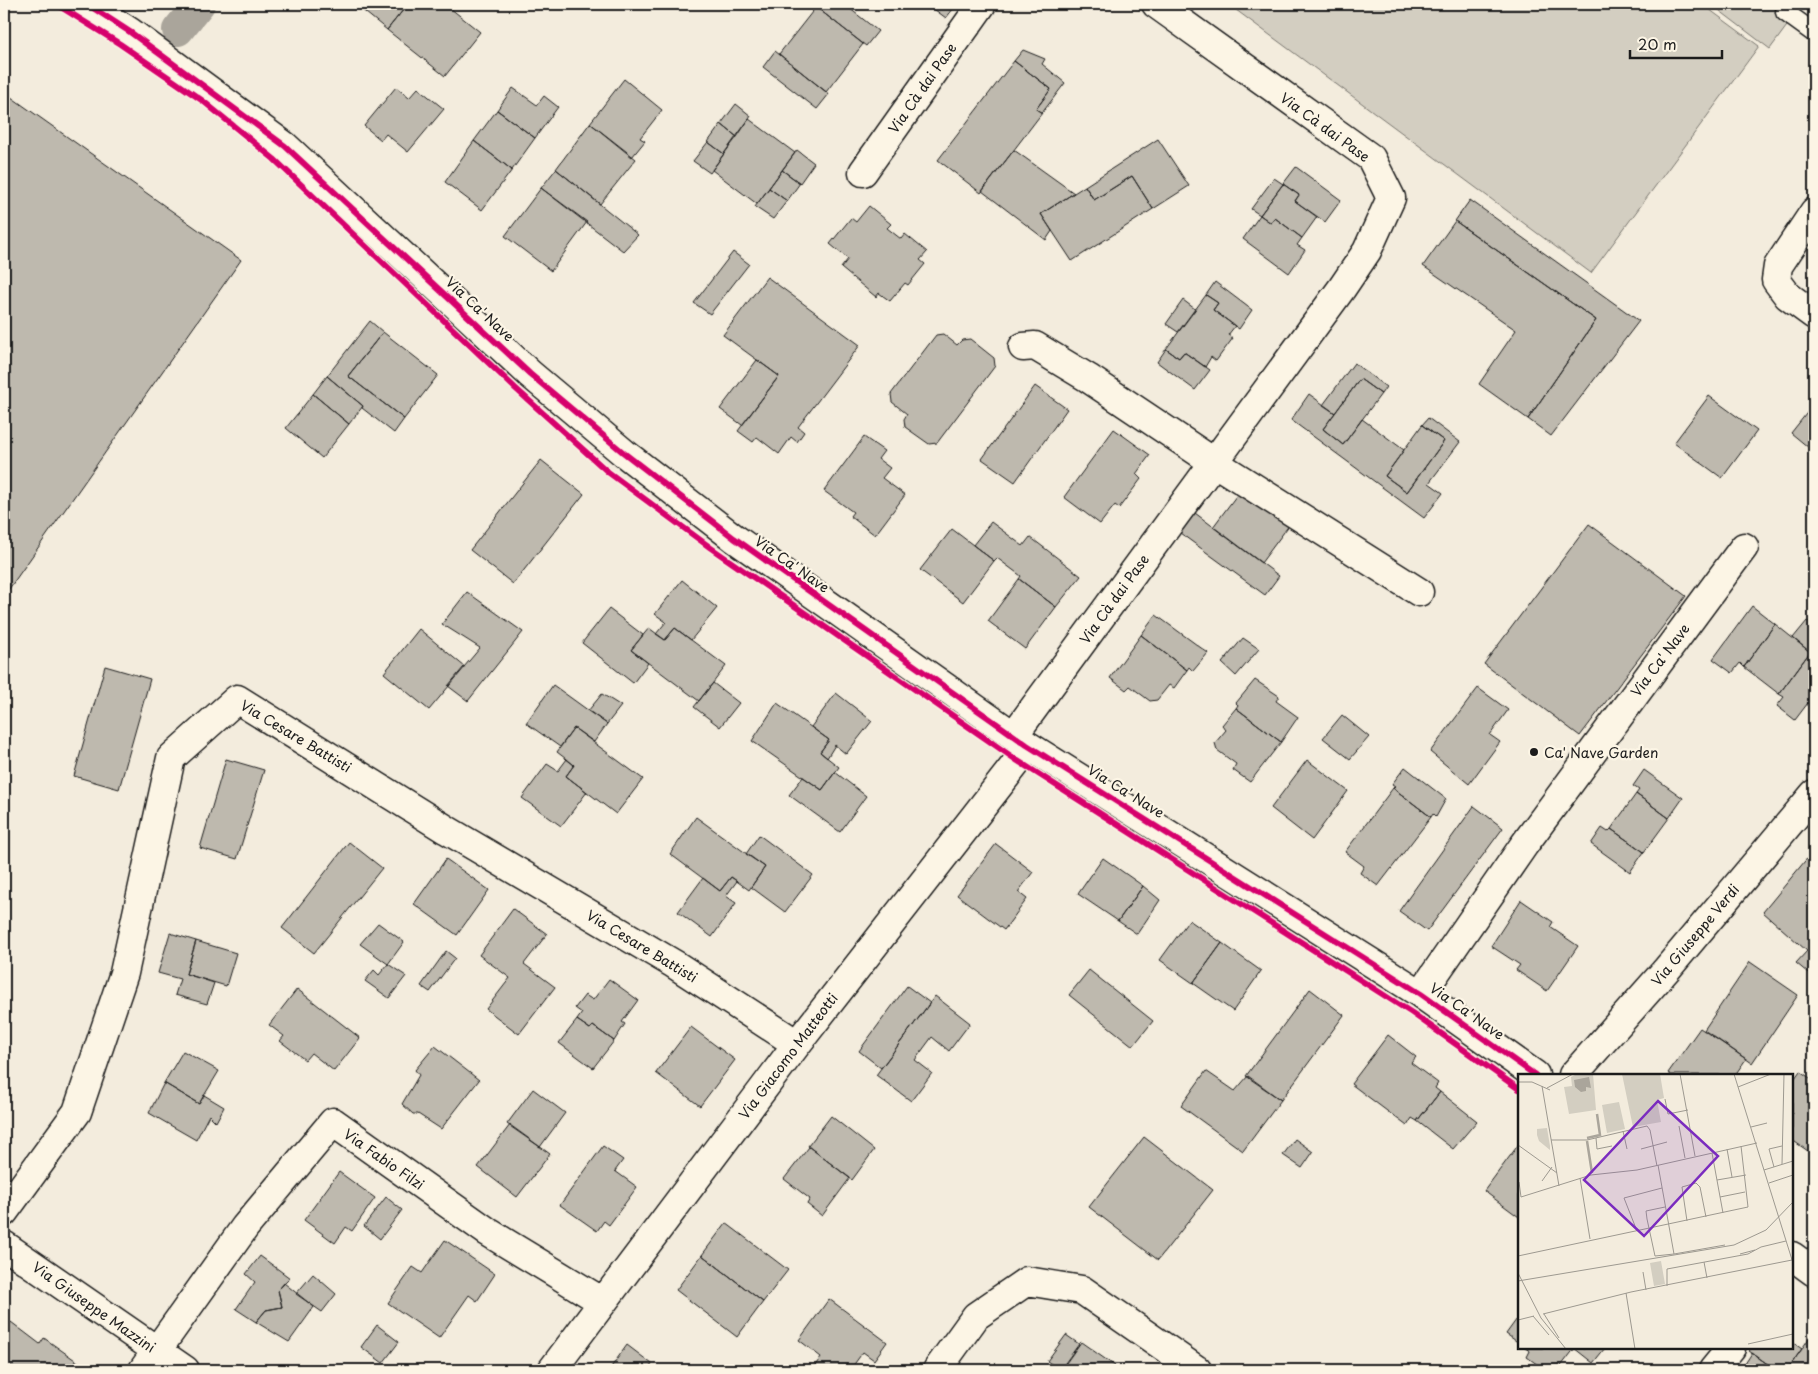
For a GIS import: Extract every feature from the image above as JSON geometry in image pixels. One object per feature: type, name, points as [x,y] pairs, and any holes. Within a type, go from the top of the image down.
[{"type":"street","name":"Via Ca' Nave","points":[[87,4],[130,32],[284,146],[530,374],[624,454],[734,538],[1021,740],[1421,994],[1534,1074]]},
{"type":"street","name":"Via Cà dai Pase","points":[[863,172],[982,4]]},
{"type":"street","name":"Via Cà dai Pase","points":[[1021,740],[1215,463],[1367,251],[1391,198],[1371,158],[1156,4]]},
{"type":"street","points":[[1814,212],[1778,266],[1776,280],[1788,296],[1814,315]]},
{"type":"street","points":[[1023,347],[1035,346],[1088,378],[1215,463],[1418,592]]},
{"type":"street","name":"Via Ca' Nave","points":[[1421,994],[1524,845],[1744,547]]},
{"type":"street","name":"Via Cesare Battisti","points":[[4,1212],[76,1112],[124,973],[171,758],[237,699],[447,830],[674,964],[797,1044]]},
{"type":"street","name":"Via Giacomo Matteotti","points":[[552,1370],[797,1044],[1018,761],[1021,740]]},
{"type":"street","name":"Via Giuseppe Verdi","points":[[1574,1074],[1667,969],[1814,794]]},
{"type":"street","name":"Via Fabio Filzi","points":[[150,1360],[244,1227],[333,1122],[488,1232],[603,1302]]},
{"type":"street","name":"Via Giuseppe Mazzini","points":[[4,1245],[150,1360],[185,1370]]},
{"type":"street","points":[[938,1370],[976,1316],[1027,1281],[1082,1290],[1198,1370]]},
{"type":"street","points":[[1713,1370],[1730,1349]]},
{"type":"lane","points":[[1785,12],[1814,33]]},
{"type":"shaded area","points":[[1228,4],[1702,4],[1759,46],[1591,273]]},
{"type":"shaded area","points":[[1711,4],[1803,4],[1770,49]]},
{"type":"building","points":[[355,4],[408,4],[387,30]]},
{"type":"building","points":[[408,4],[445,4],[480,32],[445,76],[387,30]]},
{"type":"building","points":[[812,4],[844,4],[878,31],[866,46]]},
{"type":"building","points":[[927,4],[957,4],[946,18]]},
{"type":"building","points":[[816,7],[863,44],[826,92],[779,54]]},
{"type":"building","points":[[1023,50],[1045,59],[1042,64],[1065,83],[1042,113],[1036,109],[1051,89],[1014,61]]},
{"type":"building","points":[[775,51],[829,94],[817,109],[763,67]]},
{"type":"building","points":[[1014,61],[1051,89],[1036,109],[1042,113],[981,193],[938,160]]},
{"type":"building","points":[[624,79],[662,110],[640,138],[645,141],[632,157],[590,123]]},
{"type":"building","points":[[396,87],[409,98],[418,88],[444,109],[408,152],[386,134],[381,140],[364,126]]},
{"type":"building","points":[[513,88],[537,105],[544,96],[558,107],[535,138],[497,110]]},
{"type":"building","points":[[4,92],[241,260],[4,596]]},
{"type":"building","points":[[736,104],[751,116],[737,137],[721,124]]},
{"type":"building","points":[[497,110],[535,138],[512,170],[474,141]]},
{"type":"building","points":[[749,119],[795,153],[757,204],[712,170]]},
{"type":"building","points":[[590,123],[636,159],[600,204],[556,169]]},
{"type":"building","points":[[721,124],[737,137],[724,154],[708,142]]},
{"type":"building","points":[[1158,139],[1189,186],[1153,209],[1132,176],[1094,200],[1085,186]]},
{"type":"building","points":[[474,141],[512,170],[482,210],[445,182]]},
{"type":"building","points":[[708,142],[724,154],[710,173],[693,161]]},
{"type":"building","points":[[797,150],[814,163],[800,183],[782,170]]},
{"type":"building","points":[[1014,150],[1074,193],[1041,214],[1052,231],[1046,240],[982,191]]},
{"type":"building","points":[[1296,167],[1341,200],[1325,222],[1295,201],[1299,195],[1283,184]]},
{"type":"building","points":[[556,169],[638,235],[623,251],[541,188]]},
{"type":"building","points":[[782,170],[800,183],[787,201],[769,188]]},
{"type":"building","points":[[1132,176],[1153,209],[1072,261],[1041,214],[1085,186],[1094,200]]},
{"type":"building","points":[[1274,178],[1283,184],[1260,215],[1251,209]]},
{"type":"building","points":[[1283,184],[1299,195],[1295,201],[1317,217],[1302,238],[1275,218],[1271,223],[1260,215]]},
{"type":"building","points":[[541,188],[587,222],[551,271],[505,236]]},
{"type":"building","points":[[769,188],[787,201],[773,219],[755,207]]},
{"type":"building","points":[[1470,200],[1639,321],[1551,436],[1528,419],[1596,320],[1455,221]]},
{"type":"building","points":[[869,206],[891,224],[887,228],[901,239],[905,234],[927,252],[920,260],[925,264],[908,285],[905,283],[890,301],[879,293],[876,297],[841,268],[848,259],[830,244],[851,218],[856,222]]},
{"type":"building","points":[[1260,215],[1271,223],[1275,218],[1302,238],[1297,245],[1305,250],[1289,273],[1243,239]]},
{"type":"building","points":[[1455,221],[1596,320],[1528,419],[1479,384],[1516,330],[1423,266]]},
{"type":"building","points":[[733,252],[749,264],[710,314],[694,303]]},
{"type":"building","points":[[767,277],[860,345],[798,427],[804,432],[797,442],[791,437],[779,454],[757,437],[753,442],[738,431],[779,376],[723,335]]},
{"type":"building","points":[[1215,282],[1252,310],[1239,329],[1213,310],[1218,303],[1206,295]]},
{"type":"building","points":[[1206,295],[1218,303],[1213,310],[1235,326],[1228,335],[1233,338],[1216,361],[1211,357],[1205,367],[1184,352],[1179,358],[1166,349]]},
{"type":"building","points":[[1183,300],[1195,309],[1178,332],[1166,324]]},
{"type":"building","points":[[370,321],[383,332],[348,376],[404,419],[394,433],[362,408],[363,406],[327,376]]},
{"type":"building","points":[[383,332],[438,375],[404,419],[348,376]]},
{"type":"building","points":[[943,334],[957,345],[962,340],[970,339],[994,358],[995,366],[937,443],[929,444],[905,427],[904,419],[907,414],[892,402],[891,394],[936,335]]},
{"type":"building","points":[[1166,349],[1179,358],[1184,352],[1210,370],[1195,390],[1157,362]]},
{"type":"building","points":[[757,360],[779,376],[742,425],[720,409]]},
{"type":"building","points":[[1354,363],[1386,387],[1381,394],[1360,379],[1335,413],[1323,405]]},
{"type":"building","points":[[327,376],[363,406],[349,424],[313,394]]},
{"type":"building","points":[[1360,379],[1381,394],[1343,445],[1323,429]]},
{"type":"building","points":[[1035,386],[1067,409],[1015,482],[982,459]]},
{"type":"building","points":[[313,394],[349,424],[322,458],[286,428]]},
{"type":"building","points":[[1309,394],[1335,413],[1323,429],[1343,445],[1362,419],[1404,450],[1385,476],[1407,492],[1444,441],[1422,425],[1428,418],[1460,442],[1429,483],[1443,493],[1424,518],[1291,420]]},
{"type":"building","points":[[1709,396],[1757,431],[1722,478],[1674,443]]},
{"type":"building","points":[[1814,404],[1814,452],[1791,433]]},
{"type":"building","points":[[1422,425],[1444,441],[1407,492],[1385,476]]},
{"type":"building","points":[[1114,429],[1150,455],[1136,474],[1141,479],[1119,508],[1115,505],[1100,524],[1064,497]]},
{"type":"building","points":[[864,437],[884,451],[878,459],[890,468],[882,478],[905,495],[875,535],[850,516],[853,512],[824,491]]},
{"type":"building","points":[[541,460],[584,494],[513,584],[470,550]]},
{"type":"building","points":[[1242,488],[1290,524],[1261,563],[1213,527]]},
{"type":"building","points":[[1195,513],[1279,576],[1265,595],[1180,533]]},
{"type":"building","points":[[991,522],[1023,546],[1030,537],[1081,576],[1056,607],[1019,579],[1021,576],[997,558],[994,561],[973,545]]},
{"type":"building","points":[[1589,524],[1686,596],[1580,736],[1484,664]]},
{"type":"building","points":[[952,529],[994,561],[963,602],[920,570]]},
{"type":"building","points":[[1019,579],[1056,607],[1025,649],[988,621]]},
{"type":"building","points":[[682,580],[717,608],[691,640],[675,628],[665,640],[656,634],[666,622],[655,614]]},
{"type":"building","points":[[467,592],[523,632],[468,701],[448,686],[480,648],[442,624]]},
{"type":"building","points":[[1752,606],[1775,624],[1744,667],[1740,663],[1732,673],[1713,659]]},
{"type":"building","points":[[609,609],[643,635],[631,650],[648,663],[633,683],[582,643]]},
{"type":"building","points":[[1156,615],[1208,653],[1193,671],[1189,667],[1187,670],[1141,635]]},
{"type":"building","points":[[1807,621],[1814,626],[1814,655],[1793,638]]},
{"type":"building","points":[[1775,624],[1810,652],[1779,694],[1744,667]]},
{"type":"building","points":[[649,628],[665,640],[675,628],[726,666],[699,701],[631,650]]},
{"type":"building","points":[[419,629],[465,667],[429,710],[384,673]]},
{"type":"building","points":[[1141,635],[1187,670],[1174,688],[1169,685],[1157,700],[1150,701],[1130,686],[1126,690],[1110,678]]},
{"type":"building","points":[[1243,638],[1259,649],[1236,676],[1222,663]]},
{"type":"building","points":[[1810,652],[1814,655],[1814,695],[1795,720],[1777,706],[1784,697],[1779,694]]},
{"type":"building","points":[[105,666],[150,679],[119,789],[74,776]]},
{"type":"building","points":[[1255,680],[1279,696],[1276,701],[1298,717],[1281,742],[1236,708],[1238,705],[1236,703]]},
{"type":"building","points":[[713,683],[739,703],[720,727],[694,707]]},
{"type":"building","points":[[553,685],[607,724],[594,742],[574,728],[560,747],[526,723]]},
{"type":"building","points":[[1478,688],[1508,710],[1490,735],[1500,742],[1469,784],[1430,752]]},
{"type":"building","points":[[836,693],[872,721],[846,754],[835,745],[827,758],[820,752],[829,740],[811,727]]},
{"type":"building","points":[[602,694],[621,706],[607,724],[588,711]]},
{"type":"building","points":[[777,703],[829,740],[820,752],[839,767],[822,790],[752,741]]},
{"type":"building","points":[[1236,708],[1281,742],[1250,782],[1233,770],[1236,764],[1217,750],[1215,743],[1226,730],[1222,725]]},
{"type":"building","points":[[1342,715],[1369,737],[1350,759],[1323,738]]},
{"type":"building","points":[[574,728],[643,779],[616,814],[566,776],[574,765],[557,752]]},
{"type":"building","points":[[226,759],[264,770],[237,859],[200,848]]},
{"type":"building","points":[[567,759],[574,765],[566,776],[587,792],[561,826],[522,798],[547,764],[558,771]]},
{"type":"building","points":[[1307,760],[1348,791],[1312,840],[1271,808]]},
{"type":"building","points":[[1405,767],[1446,799],[1436,817],[1433,814],[1431,817],[1393,788],[1395,786],[1392,784]]},
{"type":"building","points":[[1644,770],[1683,798],[1669,818],[1636,794],[1639,790],[1633,786]]},
{"type":"building","points":[[835,772],[866,796],[840,832],[789,795],[803,777],[822,790]]},
{"type":"building","points":[[1393,788],[1431,817],[1378,886],[1360,873],[1364,866],[1345,852]]},
{"type":"building","points":[[1636,794],[1669,818],[1644,852],[1611,829]]},
{"type":"building","points":[[1474,806],[1503,828],[1427,931],[1399,911]]},
{"type":"building","points":[[696,817],[765,867],[749,890],[731,877],[720,891],[670,854]]},
{"type":"building","points":[[1602,828],[1608,832],[1611,829],[1644,852],[1630,872],[1591,844]]},
{"type":"building","points":[[759,835],[813,875],[785,912],[751,887],[765,867],[746,854]]},
{"type":"building","points":[[349,842],[382,868],[314,953],[282,928]]},
{"type":"building","points":[[996,844],[1033,872],[1018,892],[1027,899],[1004,930],[957,895]]},
{"type":"building","points":[[1814,850],[1814,978],[1796,963],[1807,951],[1763,912]]},
{"type":"building","points":[[1103,858],[1143,886],[1118,921],[1078,894]]},
{"type":"building","points":[[446,859],[489,890],[457,935],[414,904]]},
{"type":"building","points":[[731,877],[737,881],[726,896],[736,903],[712,937],[678,912],[703,878],[720,891]]},
{"type":"building","points":[[1143,886],[1160,900],[1137,934],[1118,921]]},
{"type":"building","points":[[1521,900],[1553,922],[1550,927],[1578,946],[1547,991],[1516,970],[1520,965],[1491,946]]},
{"type":"building","points":[[513,909],[547,934],[524,964],[555,987],[519,1034],[486,1009],[510,978],[479,955]]},
{"type":"building","points":[[1189,920],[1222,943],[1193,983],[1160,960]]},
{"type":"building","points":[[378,923],[404,942],[388,964],[360,944]]},
{"type":"building","points":[[170,933],[196,941],[186,974],[214,983],[207,1004],[175,995],[180,979],[158,973]]},
{"type":"building","points":[[196,941],[236,953],[226,986],[186,974]]},
{"type":"building","points":[[1222,943],[1261,971],[1233,1011],[1193,983]]},
{"type":"building","points":[[446,951],[455,958],[430,992],[421,986]]},
{"type":"building","points":[[1750,962],[1798,995],[1752,1063],[1704,1030]]},
{"type":"building","points":[[388,964],[406,976],[389,998],[365,981],[374,970],[379,975]]},
{"type":"building","points":[[1089,970],[1153,1021],[1133,1046],[1069,995]]},
{"type":"building","points":[[609,979],[638,1000],[622,1022],[625,1024],[614,1041],[593,1026],[590,1029],[577,1020],[582,1013],[575,1008],[585,995],[593,1000]]},
{"type":"building","points":[[907,986],[930,1003],[881,1068],[859,1051]]},
{"type":"building","points":[[297,989],[360,1038],[334,1071],[311,1053],[305,1060],[280,1041],[284,1036],[269,1025]]},
{"type":"building","points":[[1310,989],[1344,1015],[1281,1100],[1246,1076]]},
{"type":"building","points":[[935,996],[970,1023],[949,1051],[932,1037],[915,1060],[932,1073],[911,1101],[876,1075]]},
{"type":"building","points":[[577,1020],[590,1029],[593,1026],[614,1041],[593,1068],[559,1043]]},
{"type":"building","points":[[691,1027],[735,1060],[700,1106],[656,1073]]},
{"type":"building","points":[[1700,1028],[1746,1059],[1736,1074],[1668,1073]]},
{"type":"building","points":[[1388,1035],[1416,1057],[1411,1063],[1438,1083],[1435,1088],[1440,1092],[1417,1121],[1412,1118],[1407,1126],[1351,1084]]},
{"type":"building","points":[[435,1046],[479,1080],[441,1129],[418,1114],[413,1114],[402,1104],[419,1075],[415,1070]]},
{"type":"building","points":[[183,1051],[219,1071],[199,1104],[164,1083]]},
{"type":"building","points":[[1206,1071],[1235,1091],[1248,1076],[1281,1100],[1243,1151],[1181,1106]]},
{"type":"building","points":[[1800,1071],[1814,1081],[1814,1142],[1808,1151],[1793,1141],[1793,1081]]},
{"type":"building","points":[[164,1083],[199,1104],[204,1095],[224,1107],[216,1122],[209,1115],[196,1140],[149,1113]]},
{"type":"building","points":[[533,1089],[565,1113],[540,1147],[507,1124]]},
{"type":"building","points":[[1440,1092],[1477,1121],[1453,1149],[1417,1121]]},
{"type":"building","points":[[831,1116],[874,1150],[852,1180],[808,1146]]},
{"type":"building","points":[[510,1125],[550,1154],[517,1197],[478,1167]]},
{"type":"building","points":[[1144,1137],[1213,1190],[1158,1260],[1089,1207]]},
{"type":"building","points":[[1295,1139],[1313,1152],[1302,1168],[1283,1155]]},
{"type":"building","points":[[1518,1145],[1518,1216],[1484,1191]]},
{"type":"building","points":[[603,1146],[623,1160],[615,1171],[637,1187],[609,1225],[604,1221],[597,1231],[560,1205]]},
{"type":"building","points":[[809,1147],[850,1178],[822,1216],[807,1204],[810,1199],[784,1179]]},
{"type":"building","points":[[339,1172],[375,1198],[352,1231],[346,1227],[335,1243],[304,1220]]},
{"type":"building","points":[[386,1197],[402,1210],[380,1239],[364,1226]]},
{"type":"building","points":[[726,1223],[788,1270],[763,1302],[702,1255]]},
{"type":"building","points":[[445,1240],[495,1274],[477,1301],[469,1295],[439,1338],[388,1303],[413,1267],[422,1273]]},
{"type":"building","points":[[702,1255],[763,1302],[737,1337],[676,1290]]},
{"type":"building","points":[[260,1256],[290,1278],[278,1290],[282,1307],[266,1310],[256,1322],[236,1309],[255,1282],[246,1274]]},
{"type":"building","points":[[313,1274],[336,1294],[322,1312],[296,1294]]},
{"type":"building","points":[[284,1283],[314,1307],[289,1342],[256,1322],[266,1310],[282,1307],[278,1290]]},
{"type":"building","points":[[829,1299],[887,1342],[874,1360],[863,1352],[850,1370],[812,1370],[821,1357],[799,1340]]},
{"type":"building","points":[[1518,1317],[1518,1342],[1506,1334]]},
{"type":"building","points":[[11,1322],[40,1344],[44,1338],[85,1367],[82,1370],[4,1370],[4,1332]]},
{"type":"building","points":[[377,1325],[399,1342],[383,1363],[361,1347]]},
{"type":"building","points":[[1814,1331],[1814,1370],[1788,1369]]},
{"type":"building","points":[[1066,1335],[1079,1344],[1060,1370],[1047,1361]]},
{"type":"building","points":[[1081,1342],[1115,1366],[1112,1370],[1061,1370]]},
{"type":"building","points":[[1793,1343],[1802,1349],[1787,1370],[1776,1370],[1749,1351],[1751,1349],[1793,1349]]},
{"type":"building","points":[[627,1345],[652,1364],[649,1369],[651,1370],[609,1370]]},
{"type":"building","points":[[1527,1349],[1574,1349],[1558,1370],[1545,1370],[1527,1357],[1530,1351]]},
{"type":"building","points":[[1575,1349],[1604,1349],[1593,1363]]},
{"type":"building","points":[[1752,1353],[1776,1370],[1741,1370]]},
{"type":"waterway","points":[[178,30],[199,4]]},
{"type":"cycle path","points":[[56,4],[120,44],[203,101],[274,159],[515,388],[608,472],[711,548],[1018,761],[1412,1013],[1518,1088]]},
{"type":"cycle path","points":[[87,4],[130,32],[285,146],[530,374],[624,453],[734,538],[1027,745],[1421,994],[1534,1074]]},
{"type":"place","name":"Ca' Nave Garden","points":[[1534,752]]}]
